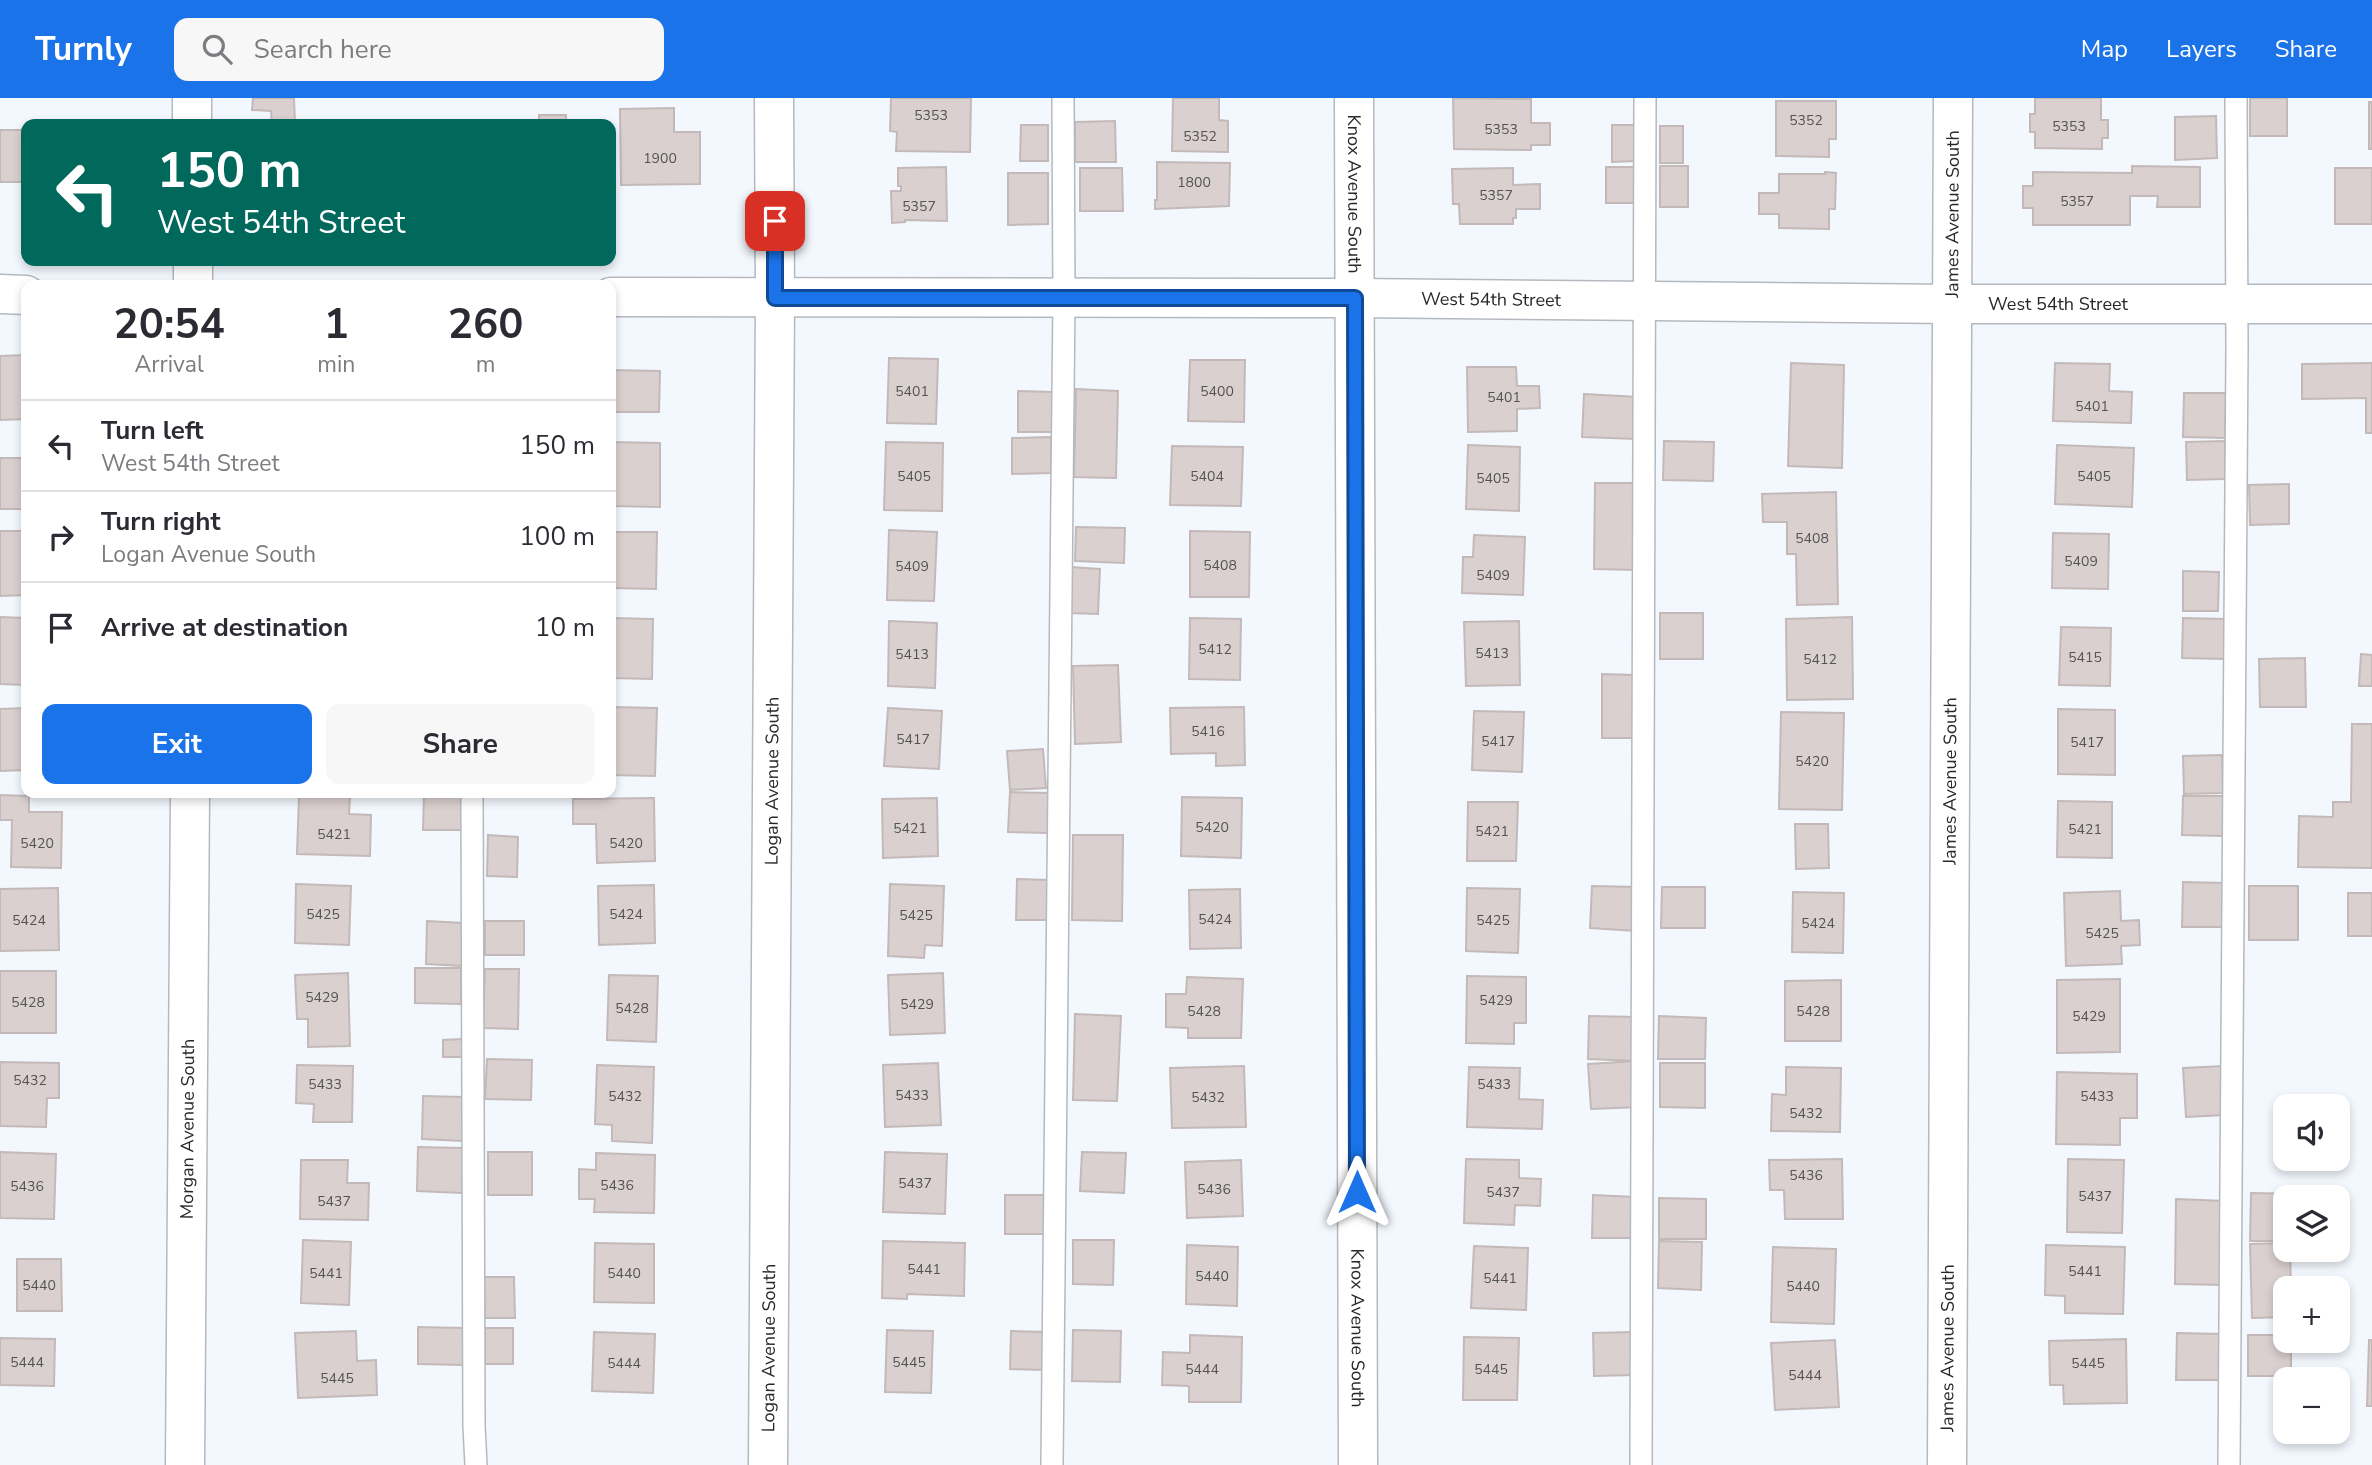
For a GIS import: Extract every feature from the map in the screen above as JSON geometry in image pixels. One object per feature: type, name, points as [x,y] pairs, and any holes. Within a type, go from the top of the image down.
[{"type":"street","points":[[192,98],[192,119]]},
{"type":"street","name":"Logan Avenue South","points":[[768,1465],[774,98]]},
{"type":"street","name":"Knox Avenue South","points":[[1354,98],[1358,1465]]},
{"type":"street","name":"James Avenue South","points":[[1947,1465],[1953,98]]},
{"type":"street","points":[[0,294],[21,295]]},
{"type":"street","name":"West 54th Street","points":[[616,297],[2372,304]]},
{"type":"street","name":"Morgan Avenue South","points":[[185,1465],[190,798]]},
{"type":"lane","points":[[1052,1465],[1064,298],[1063,98]]},
{"type":"lane","points":[[1641,1465],[1645,98]]},
{"type":"lane","points":[[2229,1465],[2237,348],[2236,98]]},
{"type":"lane","points":[[472,798],[476,1465]]},
{"type":"building","points":[[253,98],[294,98],[295,119],[272,119],[271,111],[252,110]]},
{"type":"building","points":[[891,98],[971,98],[970,152],[896,151],[897,132],[890,131]]},
{"type":"building","points":[[1173,98],[1219,98],[1219,120],[1228,121],[1228,152],[1172,151]]},
{"type":"building","points":[[1453,98],[1531,99],[1531,123],[1550,123],[1550,145],[1531,145],[1531,150],[1454,149]]},
{"type":"building","points":[[2035,98],[2101,98],[2101,120],[2108,120],[2108,138],[2102,138],[2102,149],[2035,148],[2035,132],[2030,132],[2030,114],[2035,114]]},
{"type":"building","points":[[2250,98],[2287,98],[2287,136],[2250,136]]},
{"type":"building","points":[[1776,101],[1836,101],[1836,139],[1829,139],[1829,157],[1776,156]]},
{"type":"building","points":[[2369,102],[2372,102],[2372,149],[2369,149]]},
{"type":"building","points":[[674,108],[674,132],[700,132],[700,184],[621,185],[620,109]]},
{"type":"building","points":[[539,115],[566,115],[566,119],[539,119]]},
{"type":"building","points":[[2216,116],[2217,158],[2175,160],[2175,117]]},
{"type":"building","points":[[1115,121],[1116,162],[1075,162],[1075,122]]},
{"type":"building","points":[[1021,125],[1048,125],[1048,161],[1020,161]]},
{"type":"building","points":[[1612,125],[1636,125],[1636,161],[1612,162]]},
{"type":"building","points":[[1660,126],[1683,126],[1683,163],[1660,163]]},
{"type":"building","points":[[0,130],[21,130],[21,182],[0,182]]},
{"type":"building","points":[[1157,162],[1230,163],[1229,206],[1155,209]]},
{"type":"building","points":[[1660,166],[1688,166],[1688,207],[1660,207]]},
{"type":"building","points":[[2132,166],[2200,167],[2200,207],[2157,207],[2158,196],[2130,196],[2130,225],[2033,225],[2033,208],[2023,208],[2023,186],[2033,186],[2033,172],[2132,173]]},
{"type":"building","points":[[946,167],[947,221],[905,220],[892,223],[891,191],[901,191],[901,186],[898,186],[898,168]]},
{"type":"building","points":[[1606,167],[1636,167],[1636,203],[1606,203]]},
{"type":"building","points":[[1080,168],[1122,168],[1123,211],[1080,211]]},
{"type":"building","points":[[1513,168],[1513,185],[1540,184],[1540,209],[1516,209],[1513,224],[1460,224],[1459,204],[1453,204],[1452,169]]},
{"type":"building","points":[[2335,168],[2372,168],[2372,224],[2335,224]]},
{"type":"building","points":[[1008,173],[1048,173],[1048,224],[1008,225]]},
{"type":"building","points":[[1836,173],[1835,209],[1829,209],[1829,229],[1779,228],[1779,214],[1759,214],[1759,193],[1779,193],[1779,174]]},
{"type":"building","points":[[21,355],[21,419],[0,420],[0,356]]},
{"type":"building","points":[[889,358],[938,359],[936,424],[887,423]]},
{"type":"building","points":[[1190,360],[1245,360],[1244,422],[1188,421]]},
{"type":"building","points":[[1791,363],[1844,365],[1842,468],[1788,466]]},
{"type":"building","points":[[2055,363],[2110,364],[2109,391],[2132,392],[2131,423],[2053,421]]},
{"type":"building","points":[[2372,363],[2372,433],[2366,433],[2366,398],[2302,399],[2302,364]]},
{"type":"building","points":[[1467,367],[1516,367],[1517,386],[1539,386],[1540,408],[1517,409],[1517,431],[1468,432]]},
{"type":"building","points":[[616,370],[660,371],[659,412],[616,412]]},
{"type":"building","points":[[1076,389],[1118,391],[1116,478],[1074,477]]},
{"type":"building","points":[[1018,391],[1052,392],[1052,432],[1018,432]]},
{"type":"building","points":[[2184,393],[2226,393],[2225,438],[2183,437]]},
{"type":"building","points":[[1584,394],[1638,397],[1636,439],[1582,437]]},
{"type":"building","points":[[1051,437],[1051,473],[1012,474],[1012,438]]},
{"type":"building","points":[[1664,441],[1714,442],[1713,481],[1663,480]]},
{"type":"building","points":[[2225,441],[2225,479],[2187,480],[2186,442]]},
{"type":"building","points":[[616,442],[660,443],[660,507],[616,506]]},
{"type":"building","points":[[886,442],[943,443],[942,511],[884,510]]},
{"type":"building","points":[[1468,445],[1520,447],[1519,511],[1466,509]]},
{"type":"building","points":[[2057,445],[2134,448],[2132,507],[2055,504]]},
{"type":"building","points":[[1172,446],[1243,447],[1241,506],[1170,505]]},
{"type":"building","points":[[0,458],[21,458],[21,509],[0,509]]},
{"type":"building","points":[[1595,483],[1638,483],[1637,570],[1594,569]]},
{"type":"building","points":[[2289,484],[2289,524],[2250,525],[2249,485]]},
{"type":"building","points":[[1836,492],[1838,604],[1797,605],[1796,554],[1787,554],[1787,522],[1763,522],[1762,494]]},
{"type":"building","points":[[1076,527],[1125,528],[1124,563],[1075,561]]},
{"type":"building","points":[[889,530],[937,532],[934,601],[887,600]]},
{"type":"building","points":[[0,531],[21,531],[21,595],[0,596]]},
{"type":"building","points":[[1190,531],[1250,532],[1249,597],[1190,597]]},
{"type":"building","points":[[616,532],[657,532],[656,589],[616,588]]},
{"type":"building","points":[[2053,533],[2109,534],[2108,589],[2052,588]]},
{"type":"building","points":[[1474,535],[1525,537],[1523,595],[1462,593],[1463,557],[1473,557]]},
{"type":"building","points":[[1070,567],[1100,569],[1098,614],[1068,613]]},
{"type":"building","points":[[2183,571],[2219,572],[2218,611],[2183,611]]},
{"type":"building","points":[[1660,613],[1703,613],[1703,659],[1660,659]]},
{"type":"building","points":[[0,617],[21,618],[21,685],[0,684]]},
{"type":"building","points":[[1852,617],[1853,699],[1787,700],[1786,619]]},
{"type":"building","points":[[616,618],[653,619],[652,679],[616,678]]},
{"type":"building","points":[[1190,618],[1241,619],[1240,680],[1189,679]]},
{"type":"building","points":[[2183,618],[2225,619],[2225,659],[2182,658]]},
{"type":"building","points":[[889,621],[937,623],[935,688],[888,686]]},
{"type":"building","points":[[1519,621],[1520,685],[1466,686],[1464,622]]},
{"type":"building","points":[[2061,627],[2111,628],[2110,686],[2059,685]]},
{"type":"building","points":[[2361,654],[2372,655],[2372,686],[2359,686]]},
{"type":"building","points":[[2305,658],[2306,707],[2260,707],[2259,659]]},
{"type":"building","points":[[1118,665],[1121,742],[1075,744],[1073,666]]},
{"type":"building","points":[[1602,674],[1634,675],[1633,738],[1602,738]]},
{"type":"building","points":[[616,707],[657,708],[655,776],[616,775]]},
{"type":"building","points":[[1244,707],[1245,765],[1216,766],[1216,753],[1171,754],[1170,708]]},
{"type":"building","points":[[21,708],[21,770],[0,771],[0,709]]},
{"type":"building","points":[[888,708],[942,711],[939,769],[884,766]]},
{"type":"building","points":[[2058,709],[2115,710],[2115,775],[2058,774]]},
{"type":"building","points":[[1474,711],[1524,712],[1522,772],[1472,770]]},
{"type":"building","points":[[1781,712],[1844,713],[1842,810],[1779,809]]},
{"type":"building","points":[[2352,724],[2372,724],[2372,868],[2298,867],[2299,816],[2333,817],[2333,802],[2351,802]]},
{"type":"building","points":[[1043,749],[1046,788],[1010,790],[1007,751]]},
{"type":"building","points":[[2222,755],[2223,793],[2184,794],[2183,756]]},
{"type":"building","points":[[1010,792],[1049,793],[1049,833],[1008,832]]},
{"type":"building","points":[[0,795],[29,798],[29,812],[62,812],[61,868],[11,867],[12,820],[0,820]]},
{"type":"building","points":[[2183,796],[2224,796],[2223,836],[2182,835]]},
{"type":"building","points":[[1182,797],[1242,798],[1241,858],[1181,856]]},
{"type":"building","points":[[299,798],[350,798],[349,814],[371,815],[370,856],[297,854]]},
{"type":"building","points":[[424,798],[463,798],[463,830],[423,830]]},
{"type":"building","points":[[654,798],[655,861],[597,863],[596,824],[573,824],[573,799]]},
{"type":"building","points":[[937,798],[938,856],[883,858],[882,799]]},
{"type":"building","points":[[2058,801],[2112,802],[2112,858],[2057,857]]},
{"type":"building","points":[[1468,802],[1518,802],[1516,861],[1467,861]]},
{"type":"building","points":[[1795,824],[1828,824],[1829,868],[1796,869]]},
{"type":"building","points":[[488,835],[518,837],[517,877],[487,876]]},
{"type":"building","points":[[1073,835],[1123,835],[1122,921],[1072,920]]},
{"type":"building","points":[[1017,879],[1050,880],[1049,920],[1016,920]]},
{"type":"building","points":[[2183,882],[2226,883],[2225,927],[2182,927]]},
{"type":"building","points":[[296,884],[351,886],[349,945],[295,943]]},
{"type":"building","points":[[890,884],[944,886],[942,946],[925,945],[924,958],[888,956]]},
{"type":"building","points":[[654,885],[655,943],[599,945],[598,886]]},
{"type":"building","points":[[1592,886],[1638,887],[1636,931],[1590,928]]},
{"type":"building","points":[[2249,886],[2298,886],[2298,940],[2249,940]]},
{"type":"building","points":[[1662,887],[1705,887],[1705,928],[1661,928]]},
{"type":"building","points":[[58,888],[59,950],[0,951],[0,889]]},
{"type":"building","points":[[1467,888],[1520,889],[1518,953],[1466,951]]},
{"type":"building","points":[[1240,889],[1241,948],[1190,949],[1189,890]]},
{"type":"building","points":[[2120,891],[2121,921],[2139,920],[2140,945],[2121,946],[2122,964],[2066,966],[2064,893]]},
{"type":"building","points":[[1793,892],[1844,893],[1843,953],[1792,952]]},
{"type":"building","points":[[2348,893],[2372,893],[2372,936],[2348,936]]},
{"type":"building","points":[[427,921],[464,923],[462,966],[426,964]]},
{"type":"building","points":[[485,921],[524,921],[524,955],[485,955]]},
{"type":"building","points":[[415,968],[461,968],[461,1004],[415,1003]]},
{"type":"building","points":[[485,969],[519,969],[518,1029],[483,1028]]},
{"type":"building","points":[[0,971],[56,971],[56,1033],[0,1033]]},
{"type":"building","points":[[348,973],[350,1046],[308,1047],[308,1019],[297,1019],[295,975]]},
{"type":"building","points":[[943,973],[945,1033],[890,1035],[888,975]]},
{"type":"building","points":[[609,975],[658,976],[656,1042],[607,1040]]},
{"type":"building","points":[[1467,976],[1526,977],[1526,1023],[1514,1023],[1514,1044],[1466,1043]]},
{"type":"building","points":[[1187,977],[1243,979],[1241,1038],[1188,1038],[1188,1028],[1166,1027],[1166,994],[1186,994]]},
{"type":"building","points":[[2120,979],[2120,1052],[2057,1053],[2057,980]]},
{"type":"building","points":[[1841,980],[1841,1041],[1785,1041],[1785,981]]},
{"type":"building","points":[[1075,1014],[1121,1016],[1117,1101],[1073,1100]]},
{"type":"building","points":[[1589,1016],[1638,1017],[1637,1061],[1588,1059]]},
{"type":"building","points":[[1659,1016],[1706,1018],[1705,1059],[1658,1059]]},
{"type":"building","points":[[462,1039],[463,1057],[443,1057],[443,1040]]},
{"type":"building","points":[[487,1059],[532,1060],[531,1100],[485,1099]]},
{"type":"building","points":[[1637,1061],[1640,1107],[1591,1109],[1588,1064]]},
{"type":"building","points":[[0,1062],[59,1063],[59,1098],[47,1098],[46,1127],[0,1126]]},
{"type":"building","points":[[938,1063],[941,1125],[885,1127],[883,1065]]},
{"type":"building","points":[[1660,1063],[1705,1063],[1705,1108],[1660,1107]]},
{"type":"building","points":[[297,1065],[353,1066],[352,1122],[313,1122],[314,1104],[296,1103]]},
{"type":"building","points":[[597,1065],[654,1067],[652,1143],[612,1141],[612,1125],[595,1124]]},
{"type":"building","points":[[1244,1066],[1246,1127],[1172,1128],[1170,1068]]},
{"type":"building","points":[[2224,1066],[2226,1115],[2186,1117],[2183,1068]]},
{"type":"building","points":[[1469,1067],[1520,1068],[1519,1099],[1543,1100],[1542,1129],[1467,1127]]},
{"type":"building","points":[[1786,1067],[1841,1068],[1840,1132],[1771,1131],[1772,1094],[1786,1095]]},
{"type":"building","points":[[2057,1072],[2137,1074],[2137,1118],[2120,1118],[2120,1145],[2056,1144]]},
{"type":"building","points":[[423,1096],[464,1097],[462,1141],[422,1139]]},
{"type":"building","points":[[418,1147],[463,1148],[462,1193],[417,1191]]},
{"type":"building","points":[[0,1152],[56,1154],[54,1219],[0,1218]]},
{"type":"building","points":[[488,1152],[532,1152],[532,1195],[488,1195]]},
{"type":"building","points":[[885,1152],[947,1154],[945,1214],[883,1212]]},
{"type":"building","points":[[1082,1152],[1126,1153],[1124,1193],[1080,1191]]},
{"type":"building","points":[[596,1153],[655,1155],[654,1213],[594,1212],[595,1199],[579,1199],[579,1169],[596,1170]]},
{"type":"building","points":[[1466,1159],[1519,1160],[1519,1178],[1541,1179],[1540,1206],[1515,1205],[1514,1225],[1464,1223]]},
{"type":"building","points":[[1842,1159],[1843,1219],[1785,1219],[1784,1190],[1770,1190],[1769,1160]]},
{"type":"building","points":[[2068,1159],[2124,1160],[2122,1233],[2067,1232]]},
{"type":"building","points":[[301,1160],[348,1160],[347,1183],[369,1183],[368,1220],[300,1219]]},
{"type":"building","points":[[1241,1160],[1243,1216],[1187,1218],[1185,1162]]},
{"type":"building","points":[[2251,1193],[2273,1193],[2273,1241],[2250,1241]]},
{"type":"building","points":[[1005,1195],[1050,1195],[1050,1234],[1005,1234]]},
{"type":"building","points":[[1593,1195],[1635,1197],[1634,1238],[1592,1238]]},
{"type":"building","points":[[1659,1198],[1706,1199],[1706,1239],[1659,1239]]},
{"type":"building","points":[[2176,1199],[2225,1201],[2223,1285],[2175,1284]]},
{"type":"building","points":[[303,1240],[351,1242],[349,1305],[301,1303]]},
{"type":"building","points":[[1073,1240],[1114,1240],[1113,1285],[1073,1284]]},
{"type":"building","points":[[883,1241],[965,1243],[964,1296],[907,1294],[907,1299],[882,1298]]},
{"type":"building","points":[[1659,1241],[1702,1242],[1701,1290],[1658,1288]]},
{"type":"building","points":[[595,1243],[654,1244],[654,1303],[594,1302]]},
{"type":"building","points":[[2273,1243],[2273,1262],[2290,1262],[2291,1276],[2273,1276],[2273,1317],[2252,1318],[2250,1244]]},
{"type":"building","points":[[1187,1245],[1238,1247],[1237,1306],[1186,1304]]},
{"type":"building","points":[[2046,1245],[2125,1247],[2123,1314],[2065,1313],[2065,1296],[2045,1295]]},
{"type":"building","points":[[1474,1246],[1528,1248],[1526,1310],[1471,1308]]},
{"type":"building","points":[[1773,1247],[1836,1249],[1834,1324],[1771,1322]]},
{"type":"building","points":[[17,1259],[61,1259],[62,1311],[17,1311]]},
{"type":"building","points":[[484,1277],[514,1277],[515,1318],[485,1318]]},
{"type":"building","points":[[418,1327],[463,1328],[463,1365],[418,1364]]},
{"type":"building","points":[[485,1328],[513,1328],[513,1364],[485,1364]]},
{"type":"building","points":[[887,1330],[933,1331],[931,1393],[885,1392]]},
{"type":"building","points":[[1073,1330],[1121,1331],[1120,1382],[1072,1381]]},
{"type":"building","points":[[356,1331],[357,1361],[376,1360],[377,1395],[298,1398],[295,1333]]},
{"type":"building","points":[[1011,1331],[1048,1332],[1047,1370],[1010,1369]]},
{"type":"building","points":[[594,1332],[655,1334],[653,1393],[592,1391]]},
{"type":"building","points":[[1633,1332],[1634,1375],[1594,1376],[1593,1333]]},
{"type":"building","points":[[2177,1333],[2225,1334],[2224,1380],[2176,1380]]},
{"type":"building","points":[[1190,1335],[1242,1337],[1241,1402],[1189,1402],[1189,1386],[1162,1385],[1163,1352],[1190,1353]]},
{"type":"building","points":[[2248,1335],[2273,1335],[2273,1353],[2291,1353],[2291,1367],[2273,1367],[2273,1376],[2248,1376]]},
{"type":"building","points":[[1464,1337],[1519,1338],[1517,1400],[1463,1400]]},
{"type":"building","points":[[0,1338],[55,1339],[54,1386],[0,1385]]},
{"type":"building","points":[[2126,1339],[2127,1403],[2064,1404],[2063,1385],[2050,1385],[2049,1341]]},
{"type":"building","points":[[1835,1340],[1839,1407],[1775,1410],[1771,1343]]},
{"type":"building","points":[[2369,1340],[2372,1340],[2372,1406],[2367,1406]]},
{"type":"route","points":[[775,221],[775,298],[1355,298],[1357,1192]]}]
